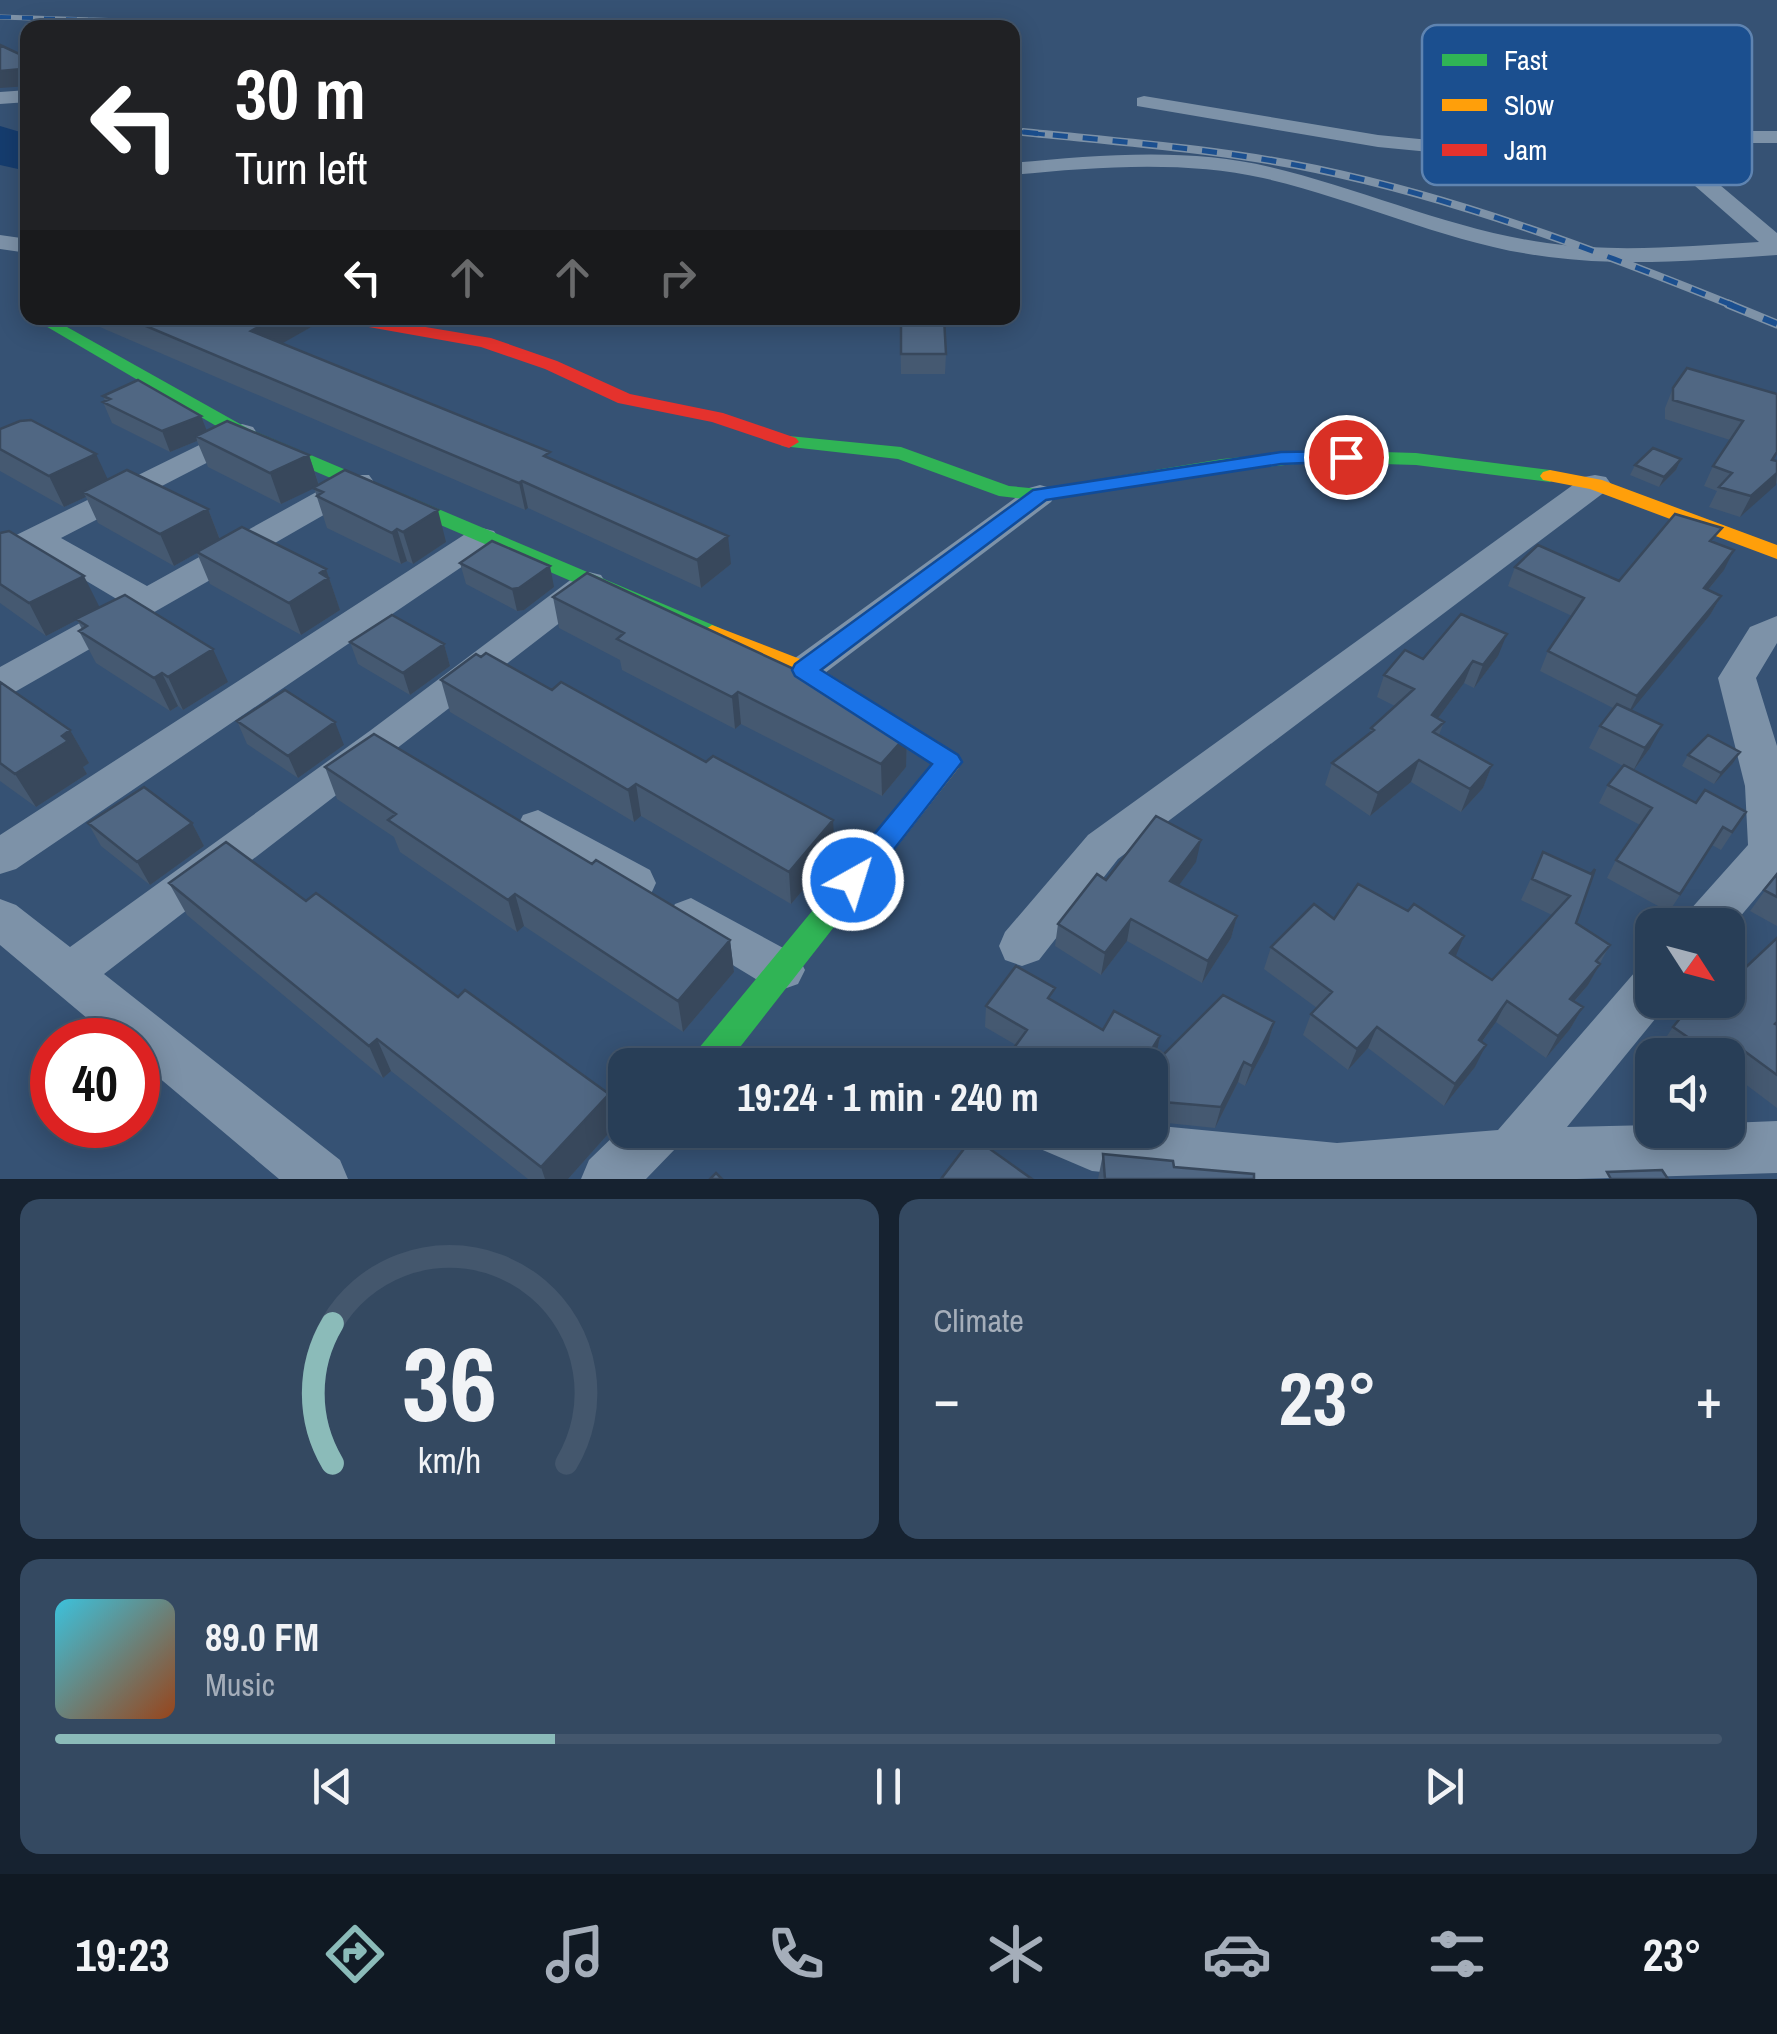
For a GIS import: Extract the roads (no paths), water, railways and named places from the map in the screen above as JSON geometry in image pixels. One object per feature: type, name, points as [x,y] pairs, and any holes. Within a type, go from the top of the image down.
[{"type":"street","points":[[1144,102],[1422,145]]},
{"type":"street","points":[[1752,136],[1777,136]]},
{"type":"street","points":[[1020,168],[1107,163],[1234,167],[1266,172],[1452,230],[1546,250],[1629,257],[1777,246]]},
{"type":"street","points":[[1706,185],[1777,246]]},
{"type":"street","points":[[52,325],[242,434],[359,481],[589,584],[804,670],[949,762],[719,1048]]},
{"type":"street","points":[[371,325],[485,342],[625,399],[716,417],[784,441],[901,453],[1006,492],[1040,494],[1300,458],[1378,456],[1475,464],[1595,484],[1777,552]]},
{"type":"street","points":[[0,556],[242,434]]},
{"type":"street","points":[[0,684],[359,481]]},
{"type":"street","points":[[1022,946],[1103,847],[1595,484]]},
{"type":"street","points":[[804,670],[1040,494]]},
{"type":"street","points":[[36,538],[148,602]]},
{"type":"street","points":[[0,856],[482,538]]},
{"type":"street","points":[[70,973],[589,584]]},
{"type":"street","points":[[1719,908],[1770,848],[1775,820],[1736,678],[1763,636],[1777,628]]},
{"type":"street","points":[[538,828],[781,970]]},
{"type":"street","points":[[0,918],[321,1179]]},
{"type":"street","points":[[1519,1167],[1635,1010]]},
{"type":"street","points":[[608,1179],[640,1148]]},
{"type":"street","points":[[1121,1148],[1337,1170],[1519,1167],[1777,1148]]},
{"type":"water","points":[[0,126],[20,132],[20,169],[0,165]]},
{"type":"railway","points":[[0,17],[92,20]]},
{"type":"railway","points":[[1020,132],[1049,135]]},
{"type":"railway","points":[[1023,132],[1244,156],[1370,181],[1528,228],[1734,306]]},
{"type":"railway","points":[[1728,304],[1777,324]]}]
